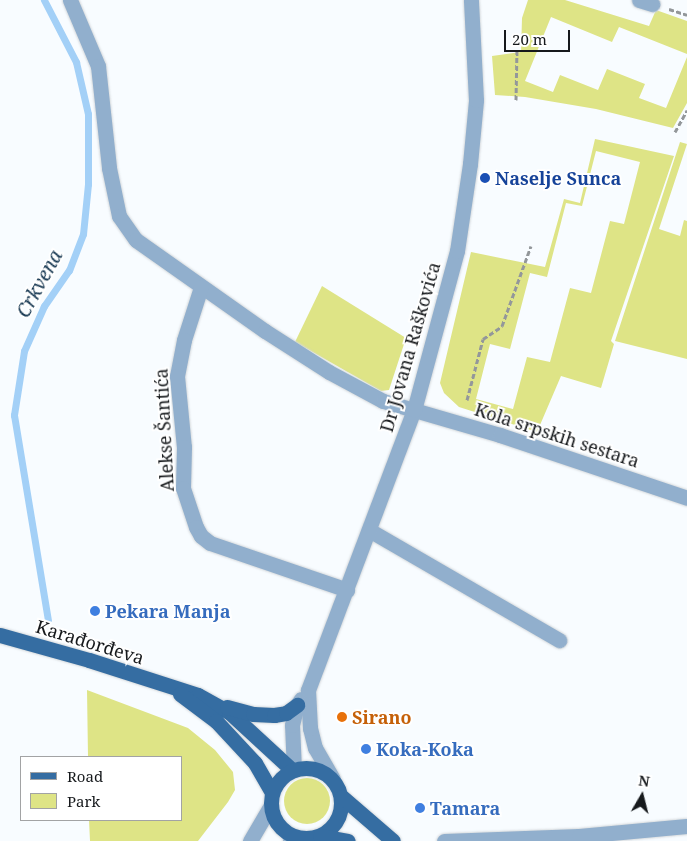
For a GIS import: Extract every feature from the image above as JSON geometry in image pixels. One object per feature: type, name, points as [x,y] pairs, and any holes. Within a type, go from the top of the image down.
[{"type":"main road","name":"Karađorđeva","points":[[0,635],[89,660],[216,704],[241,722],[293,770]]},
{"type":"main road","name":"Karađorđeva","points":[[168,686],[216,721],[255,763],[271,798]]},
{"type":"main road","points":[[216,704],[253,714],[274,715],[286,713],[297,706]]},
{"type":"main road","points":[[348,841],[320,836],[295,839],[282,829],[275,821],[271,798],[279,780],[293,770],[312,768],[321,771],[332,779],[342,796],[393,841]]},
{"type":"main road","points":[[320,836],[329,830],[338,819],[342,805],[342,796]]},
{"type":"street","points":[[70,0],[98,66],[109,168],[119,216],[136,240],[201,287],[329,372],[383,401],[414,410]]},
{"type":"street","name":"Dr Jovana Raškovića","points":[[293,770],[292,725],[297,706],[308,690],[414,410],[457,251],[470,164],[476,100],[471,0]]},
{"type":"street","name":"Alekse Šantića","points":[[201,287],[180,354],[178,376],[184,447],[183,488],[196,527],[210,543],[347,590]]},
{"type":"street","name":"Kola srpskih sestara","points":[[414,410],[573,459],[687,498]]},
{"type":"street","points":[[369,530],[559,640]]},
{"type":"street","name":"Dr Jovana Raškovića","points":[[308,690],[310,728],[315,748],[332,779]]},
{"type":"street","points":[[250,841],[271,798]]},
{"type":"street","points":[[444,841],[579,836],[687,826]]},
{"type":"street","points":[[393,841],[400,841]]},
{"type":"path","points":[[516,100],[517,49]]},
{"type":"path","points":[[675,132],[687,110]]},
{"type":"path","points":[[467,400],[483,339],[502,326],[531,246]]},
{"type":"green space","points":[[528,0],[565,0],[649,26],[656,10],[687,21],[687,54],[619,27],[612,42],[551,17],[525,81],[553,92],[560,75],[598,90],[607,69],[645,84],[639,98],[666,108],[687,57],[687,103],[673,128],[596,109],[525,97],[495,95],[492,56],[521,52],[522,18]]},
{"type":"green space","points":[[595,139],[674,156],[611,341],[614,344],[601,388],[561,376],[537,432],[459,407],[444,393],[440,383],[471,252],[545,267],[564,199],[580,203]],"holes":[[[596,151],[640,162],[624,224],[610,221],[591,293],[570,288],[550,362],[527,357],[513,409],[476,399],[490,344],[510,349],[530,273],[547,277],[566,203],[582,206]]]},
{"type":"green space","points":[[680,142],[687,144],[659,229],[680,236],[684,220],[687,221],[687,359],[615,341]]},
{"type":"green space","points":[[322,286],[406,338],[389,390],[381,391],[295,342]]},
{"type":"green space","points":[[87,690],[188,728],[215,750],[233,772],[235,790],[198,841],[90,841],[89,821],[182,821],[182,756],[88,756]]},
{"type":"green space","points":[[307,778],[320,782],[326,788],[330,801],[326,814],[320,820],[307,824],[294,820],[288,814],[284,801],[288,788],[294,782]]},
{"type":"waterway","name":"Crkvena","points":[[44,0],[76,62],[88,114],[88,184],[83,234],[69,270],[44,306],[24,351],[14,415],[48,620]]},
{"type":"place","name":"Naselje Sunca","points":[[485,178]]},
{"type":"place","name":"Pekara Manja","points":[[95,611]]},
{"type":"place","name":"Sirano","points":[[342,717]]},
{"type":"place","name":"Koka-Koka","points":[[366,749]]},
{"type":"place","name":"Tamara","points":[[420,808]]}]
